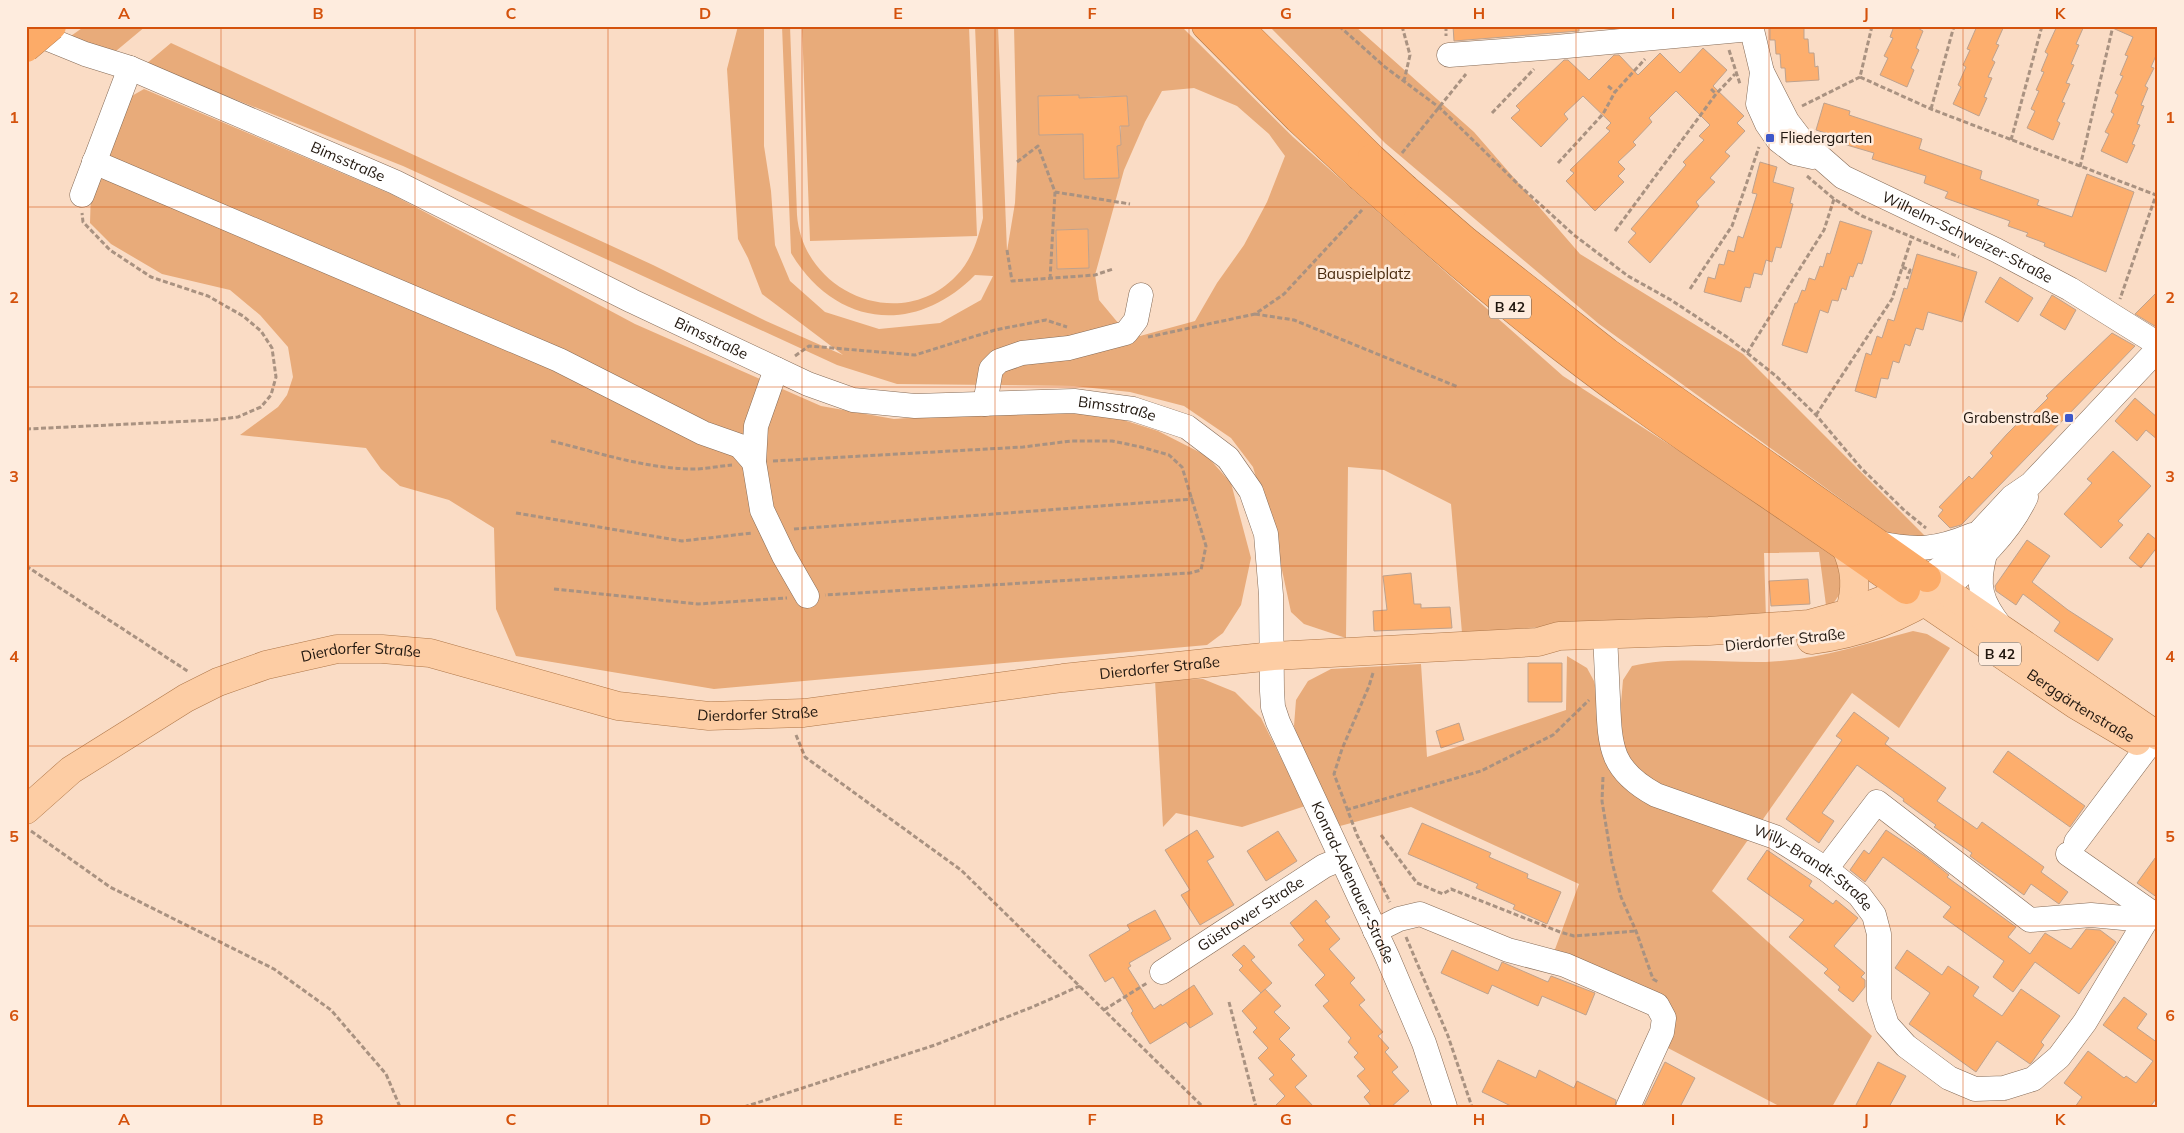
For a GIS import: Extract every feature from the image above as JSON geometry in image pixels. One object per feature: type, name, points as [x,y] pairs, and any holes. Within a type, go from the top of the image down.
[{"type":"highway","points":[[26,48],[52,26]]},
{"type":"highway","name":"B 42","points":[[1206,26],[1298,119],[1366,167]]},
{"type":"highway","name":"B 42","points":[[1238,26],[1366,167],[1400,198],[1470,274],[1565,351],[1677,432],[1845,546],[1925,590]]},
{"type":"highway","name":"B 42","points":[[1400,198],[1466,241],[1572,326],[1876,542],[1925,590]]},
{"type":"main road","points":[[1845,546],[1855,575],[1854,595],[1849,613]]},
{"type":"main road","name":"Dierdorfer Straße","points":[[1606,643],[1809,624],[1925,590]]},
{"type":"main road","name":"Dierdorfer Straße","points":[[26,810],[71,770],[204,689],[266,665],[337,649],[382,649],[430,653],[618,706],[709,716],[788,714],[1063,678],[1273,656],[1538,642],[1559,636],[1606,643],[1715,648],[1778,644],[1840,636],[1879,625],[1925,590]]},
{"type":"main road","name":"Berggärtenstraße","points":[[1925,590],[2004,630],[2155,741]]},
{"type":"main road","name":"Berggärtenstraße","points":[[1925,590],[2076,705],[2155,741]]},
{"type":"street","points":[[1448,55],[1556,47],[1751,28]]},
{"type":"street","name":"Wilhelm-Schweizer-Straße","points":[[1751,28],[1777,122],[1843,177],[1996,250],[2070,289],[2158,344]]},
{"type":"street","name":"Bimsstraße","points":[[26,30],[85,54],[130,68],[395,182],[632,301],[808,384],[853,400],[915,406],[1074,401],[1133,409],[1187,427],[1228,458],[1251,491],[1266,534],[1273,656]]},
{"type":"street","points":[[82,195],[130,68]]},
{"type":"street","points":[[94,162],[559,360],[703,433],[740,446],[754,462]]},
{"type":"street","points":[[985,404],[991,369],[999,361],[1022,353],[1069,348],[1126,333],[1136,320],[1141,295]]},
{"type":"street","name":"Dierdorfer Straße","points":[[1925,590],[1946,565],[1983,543],[2012,497],[2031,484],[2158,349]]},
{"type":"street","points":[[776,369],[756,426],[754,462],[762,510],[784,556],[807,596]]},
{"type":"street","points":[[1876,542],[1909,549],[1983,543],[1980,588],[1987,608],[2004,630]]},
{"type":"street","name":"Willy-Brandt-Straße","points":[[1606,643],[1609,739],[1615,756],[1625,772],[1643,788],[1656,795],[1774,837],[1826,869],[1859,895],[1874,915],[1879,934],[1879,1000],[1886,1026],[1906,1046],[1949,1078],[1975,1089],[2004,1088],[2033,1079],[2059,1057],[2085,1022],[2151,916]]},
{"type":"street","name":"Konrad-Adenauer-Straße","points":[[1273,656],[1272,691],[1275,714],[1324,817],[1424,1043],[1445,1107]]},
{"type":"street","points":[[2151,916],[2072,848],[2155,741]]},
{"type":"street","points":[[1826,869],[1877,802],[2030,920],[2091,915],[2151,916]]},
{"type":"street","name":"Güstrower Straße","points":[[1162,972],[1324,866],[1341,859]]},
{"type":"street","points":[[1375,930],[1420,914],[1508,950],[1565,965],[1657,1004],[1664,1018],[1662,1032],[1628,1107]]},
{"type":"path","points":[[1339,26],[1385,67],[1440,108],[1520,186],[1574,235],[1628,276],[1671,300],[1747,353],[1776,376],[1816,415],[1868,474],[1905,511],[1922,523],[1931,533],[1936,548]]},
{"type":"path","points":[[1402,26],[1410,55],[1404,80]]},
{"type":"path","points":[[1690,289],[1732,226],[1762,136],[1777,122],[1860,78],[1872,26]]},
{"type":"path","points":[[1931,110],[1954,26]]},
{"type":"path","points":[[2011,140],[2042,26]]},
{"type":"path","points":[[2080,167],[2113,26]]},
{"type":"path","points":[[1558,163],[1603,114],[1614,92],[1652,52],[1661,37]]},
{"type":"path","points":[[1492,113],[1556,47]]},
{"type":"path","points":[[1402,153],[1462,80],[1480,52]]},
{"type":"path","points":[[1615,231],[1716,94],[1735,74]]},
{"type":"path","points":[[1860,78],[1931,110],[2156,195],[2114,316]]},
{"type":"path","points":[[1608,86],[1614,92]]},
{"type":"path","points":[[1711,90],[1716,94]]},
{"type":"path","points":[[1016,162],[1038,146],[1055,192],[1050,279]]},
{"type":"path","points":[[1055,192],[1130,204]]},
{"type":"path","points":[[26,429],[213,420],[238,417],[261,407],[271,395],[276,377],[272,348],[262,331],[243,316],[208,296],[151,277],[110,250],[82,222],[82,195]]},
{"type":"path","points":[[1747,353],[1824,230],[1834,199]]},
{"type":"path","points":[[1255,314],[1284,294],[1362,210]]},
{"type":"path","name":"Wilhelm-Schweizer-Straße","points":[[1816,415],[1892,299],[1912,237]]},
{"type":"path","points":[[1007,250],[1012,281],[1095,275],[1113,269]]},
{"type":"path","points":[[1902,267],[1910,270],[1908,279]]},
{"type":"path","points":[[1126,333],[1150,338],[1255,314],[1294,320],[1458,387]]},
{"type":"path","points":[[776,369],[810,346],[915,355],[995,330],[1046,320],[1101,339]]},
{"type":"path","points":[[551,441],[647,464],[696,469],[754,462],[1112,441],[1169,455],[1182,467],[1206,546],[1201,570],[1196,572],[698,604],[554,588]]},
{"type":"path","points":[[516,513],[682,541],[773,531],[1193,499]]},
{"type":"path","points":[[26,566],[186,669],[204,689]]},
{"type":"path","points":[[1374,651],[1370,686],[1342,749],[1334,774],[1346,810],[1399,920],[1448,1036],[1472,1107]]},
{"type":"path","points":[[1324,817],[1481,771],[1553,735],[1591,698],[1608,693]]},
{"type":"path","points":[[788,714],[805,757],[961,870],[1203,1107]]},
{"type":"path","points":[[1615,756],[1603,770],[1602,801],[1612,862],[1622,904],[1636,930],[1653,978],[1660,985]]},
{"type":"path","points":[[26,828],[110,887],[274,970],[331,1010],[386,1074],[400,1107]]},
{"type":"path","points":[[1381,835],[1417,883],[1443,894],[1451,889],[1574,936],[1636,930]]},
{"type":"path","points":[[1104,1010],[1136,992],[1162,972]]},
{"type":"path","points":[[744,1107],[934,1045],[1030,1008],[1080,986]]},
{"type":"path","points":[[1230,1002],[1256,1107]]},
{"type":"green space","points":[[85,26],[146,26],[116,51],[68,38]]},
{"type":"green space","name":"Bauspielplatz","points":[[738,26],[764,26],[764,146],[771,191],[775,245],[790,281],[825,312],[879,329],[940,323],[981,300],[993,276],[975,275],[952,295],[927,308],[902,314],[877,315],[853,309],[830,296],[809,278],[791,253],[782,26],[790,26],[797,215],[803,242],[817,266],[835,284],[858,296],[883,303],[909,302],[934,293],[962,270],[976,241],[983,218],[975,26],[998,26],[1007,251],[1015,203],[1017,162],[1014,26],[1181,26],[1293,137],[1563,376],[1842,556],[1843,589],[1827,613],[1819,552],[1764,553],[1766,619],[1594,623],[1462,633],[1451,504],[1384,470],[1348,467],[1346,638],[1304,624],[1291,612],[1279,556],[1253,467],[1231,438],[1184,406],[1130,392],[1074,386],[897,384],[837,365],[403,166],[146,64],[171,43],[653,265],[766,321],[843,355],[762,294],[748,258],[738,239],[727,69]],"holes":[[[1194,88],[1237,106],[1269,134],[1285,156],[1267,202],[1244,245],[1217,283],[1195,321],[1140,336],[1119,324],[1099,300],[1095,275],[1124,170],[1145,122],[1162,91]],[[1079,95],[1080,134],[1040,135],[1038,96]],[[1127,96],[1129,126],[1121,126],[1121,144],[1117,146],[1119,177],[1085,179],[1084,159],[1088,97]],[[1088,229],[1089,267],[1057,269],[1056,230]]]},
{"type":"green space","points":[[802,26],[969,26],[977,236],[810,241]]},
{"type":"green space","points":[[1269,26],[1355,26],[1474,132],[1580,254],[1743,354],[1928,539],[1892,536],[1599,324],[1385,143]]},
{"type":"green space","points":[[144,89],[391,194],[635,324],[821,406],[894,419],[1079,406],[1158,431],[1207,456],[1231,483],[1251,558],[1241,605],[1223,633],[1207,645],[714,689],[516,656],[496,609],[494,528],[449,500],[400,486],[381,469],[366,448],[240,435],[278,407],[287,395],[293,377],[288,347],[260,315],[230,290],[162,274],[111,244],[90,223],[91,191],[130,97]]},
{"type":"green space","points":[[1913,631],[1927,634],[1950,648],[1899,728],[1852,693],[1761,822],[1660,785],[1643,774],[1623,751],[1620,715],[1623,680],[1632,666],[1665,661],[1785,661],[1841,651]]},
{"type":"green space","points":[[1567,656],[1587,668],[1594,681],[1615,772],[1750,837],[1712,891],[1872,1036],[1832,1107],[1781,1107],[1668,1048],[1673,1026],[1554,952],[1579,884],[1411,807],[1340,826],[1304,757],[1294,726],[1296,700],[1308,681],[1331,669],[1421,664],[1427,757],[1566,710]]},
{"type":"green space","points":[[1203,679],[1235,692],[1261,718],[1305,806],[1242,827],[1176,813],[1163,827],[1155,680]]},
{"type":"building","points":[[1453,26],[1579,26],[1579,31],[1454,41]]},
{"type":"building","points":[[1770,26],[1804,26],[1804,39],[1808,39],[1809,53],[1814,53],[1815,67],[1818,66],[1819,80],[1786,82],[1785,68],[1781,68],[1780,54],[1776,54],[1775,40],[1770,40]]},
{"type":"building","points":[[1894,26],[1914,26],[1923,31],[1916,48],[1919,50],[1911,68],[1914,70],[1907,87],[1880,75],[1888,58],[1884,56],[1893,38],[1890,37]]},
{"type":"building","points":[[1977,26],[2004,26],[1996,44],[1999,45],[1992,60],[1995,62],[1988,77],[1992,78],[1984,97],[1987,98],[1979,116],[1953,104],[1961,87],[1958,85],[1966,67],[1963,65],[1970,50],[1967,49]]},
{"type":"building","points":[[2057,26],[2084,26],[2076,44],[2079,45],[2071,64],[2074,65],[2066,83],[2070,84],[2062,102],[2065,103],[2057,121],[2060,123],[2053,140],[2027,128],[2035,111],[2031,109],[2039,91],[2036,90],[2044,72],[2041,71],[2048,54],[2045,52]]},
{"type":"building","points":[[2108,26],[2158,26],[2158,51],[2151,67],[2154,68],[2145,86],[2148,88],[2141,105],[2144,106],[2137,124],[2140,125],[2132,144],[2135,145],[2127,163],[2101,151],[2109,134],[2105,132],[2114,114],[2111,112],[2118,95],[2115,93],[2123,76],[2120,75],[2128,56],[2125,55],[2133,37]]},
{"type":"building","points":[[1703,48],[1727,70],[1713,86],[1744,116],[1737,123],[1745,131],[1725,152],[1730,156],[1710,178],[1715,182],[1696,202],[1699,206],[1650,263],[1628,242],[1636,233],[1631,229],[1686,165],[1683,162],[1704,140],[1699,136],[1710,125],[1676,91],[1649,118],[1652,122],[1633,142],[1636,145],[1618,162],[1625,169],[1618,176],[1624,182],[1595,211],[1566,181],[1574,173],[1570,170],[1610,131],[1606,128],[1611,123],[1583,96],[1564,114],[1568,119],[1541,147],[1511,118],[1520,110],[1516,106],[1564,60],[1568,60],[1589,80],[1614,55],[1619,55],[1638,75],[1660,53],[1680,73]]},
{"type":"building","points":[[1079,95],[1079,98],[1127,96],[1129,126],[1120,126],[1121,145],[1117,146],[1119,178],[1084,179],[1083,134],[1039,135],[1038,96]]},
{"type":"building","points":[[1824,103],[1850,111],[1849,115],[1922,139],[1919,149],[1982,171],[1980,179],[2039,200],[2037,205],[2072,217],[2087,174],[2134,192],[2106,272],[2044,246],[2045,243],[2026,236],[2028,233],[2008,226],[2010,221],[1945,198],[1948,192],[1924,183],[1926,176],[1872,159],[1874,153],[1840,143],[1841,138],[1816,130]]},
{"type":"building","points":[[1760,162],[1777,167],[1773,182],[1794,188],[1790,203],[1793,204],[1781,248],[1776,247],[1772,262],[1766,260],[1762,275],[1754,273],[1750,288],[1745,287],[1741,302],[1704,292],[1708,277],[1715,279],[1719,264],[1724,265],[1728,250],[1734,252],[1738,236],[1743,238],[1757,194],[1752,193]]},
{"type":"building","points":[[1840,221],[1872,231],[1862,264],[1858,263],[1853,277],[1850,276],[1846,290],[1842,288],[1838,301],[1832,300],[1828,313],[1820,310],[1807,353],[1782,345],[1795,303],[1797,303],[1802,290],[1805,291],[1809,278],[1815,280],[1820,266],[1823,267],[1827,253],[1830,254]]},
{"type":"building","points":[[1088,229],[1089,268],[1057,269],[1056,230]]},
{"type":"building","points":[[1917,254],[1977,272],[1962,322],[1928,312],[1923,330],[1916,328],[1910,346],[1905,344],[1899,363],[1893,361],[1888,379],[1881,378],[1876,398],[1855,391],[1866,353],[1871,355],[1877,336],[1882,338],[1888,319],[1894,321],[1904,288],[1907,289]]},
{"type":"building","points":[[2000,277],[2033,298],[2018,322],[1985,302]]},
{"type":"building","points":[[2158,291],[2158,328],[2135,314]]},
{"type":"building","points":[[2052,295],[2076,310],[2065,330],[2040,315]]},
{"type":"building","points":[[2112,333],[2135,346],[1961,525],[1950,528],[1938,516],[1943,510],[1939,507],[1969,476],[1972,479],[1993,456],[1990,453],[2007,434],[2023,418],[2025,421],[2048,398],[2046,396]]},
{"type":"building","points":[[2135,398],[2158,418],[2158,440],[2146,430],[2137,441],[2115,421]]},
{"type":"building","points":[[2113,451],[2151,486],[2118,521],[2123,525],[2101,548],[2064,514],[2092,483],[2087,479]]},
{"type":"building","points":[[2148,533],[2158,541],[2158,546],[2141,568],[2129,558]]},
{"type":"building","points":[[2027,540],[2050,556],[2032,582],[2068,610],[2113,639],[2098,661],[2054,631],[2060,622],[2023,594],[2016,605],[1996,591],[1995,586]]},
{"type":"building","points":[[1411,573],[1414,604],[1421,604],[1421,608],[1450,607],[1452,628],[1374,631],[1373,611],[1387,610],[1383,576]]},
{"type":"building","points":[[1808,579],[1810,604],[1771,606],[1769,581]]},
{"type":"building","points":[[1528,663],[1562,663],[1562,702],[1528,702]]},
{"type":"building","points":[[1854,712],[1889,738],[1885,744],[1946,788],[1937,801],[1977,829],[1982,822],[2044,867],[2041,872],[2068,892],[2059,904],[2031,884],[2024,895],[1970,856],[1972,853],[1934,827],[1936,825],[1903,801],[1904,799],[1857,765],[1822,813],[1834,821],[1819,843],[1786,819],[1842,740],[1836,736]]},
{"type":"building","points":[[1459,723],[1464,740],[1441,748],[1436,731]]},
{"type":"building","points":[[2008,751],[2085,806],[2070,827],[1993,772]]},
{"type":"building","points":[[1422,823],[1491,853],[1489,857],[1528,874],[1527,878],[1561,892],[1547,924],[1513,909],[1515,905],[1476,888],[1478,884],[1408,854]]},
{"type":"building","points":[[1197,830],[1214,857],[1207,861],[1234,905],[1200,925],[1181,895],[1190,890],[1165,850]]},
{"type":"building","points":[[1886,830],[1925,856],[1949,875],[1947,877],[2016,927],[2008,937],[2030,954],[2045,933],[2071,949],[2086,929],[2100,930],[2116,942],[2079,994],[2035,962],[2013,992],[1993,977],[2004,961],[1943,917],[1951,907],[1883,857],[1865,882],[1850,870],[1864,850],[1869,854]]},
{"type":"building","points":[[1278,831],[1297,861],[1266,881],[1247,851]]},
{"type":"building","points":[[1767,850],[1812,881],[1809,886],[1833,904],[1836,900],[1858,918],[1834,946],[1865,973],[1861,977],[1865,980],[1865,987],[1853,1002],[1838,990],[1840,987],[1824,973],[1828,969],[1789,937],[1804,920],[1747,879]]},
{"type":"building","points":[[2158,854],[2158,898],[2137,883]]},
{"type":"building","points":[[1316,900],[1330,917],[1325,921],[1340,939],[1329,949],[1355,978],[1350,983],[1365,1000],[1359,1005],[1383,1032],[1378,1036],[1389,1048],[1385,1052],[1398,1067],[1392,1072],[1409,1091],[1391,1107],[1372,1107],[1364,1097],[1370,1091],[1357,1076],[1365,1069],[1354,1057],[1358,1053],[1348,1042],[1351,1038],[1323,1006],[1329,1001],[1315,985],[1325,975],[1298,945],[1304,940],[1290,923]]},
{"type":"building","points":[[1155,910],[1171,939],[1129,963],[1131,966],[1128,968],[1154,1009],[1161,1004],[1162,1006],[1194,985],[1213,1014],[1190,1028],[1186,1022],[1150,1044],[1131,1013],[1133,1011],[1113,977],[1105,982],[1089,955],[1130,930],[1127,925]]},
{"type":"building","points":[[1244,945],[1255,957],[1251,960],[1272,983],[1261,993],[1239,970],[1243,966],[1232,955]]},
{"type":"building","points":[[1452,950],[1498,971],[1502,962],[1548,982],[1551,976],[1595,993],[1586,1015],[1542,996],[1538,1006],[1492,985],[1488,994],[1441,973]]},
{"type":"building","points":[[1907,950],[1942,975],[1948,966],[1979,987],[1973,996],[2002,1016],[2021,989],[2060,1016],[2041,1042],[2044,1045],[2032,1062],[2030,1064],[1997,1041],[1976,1072],[1909,1024],[1930,993],[1895,968]]},
{"type":"building","points":[[1265,989],[1281,1006],[1274,1012],[1290,1028],[1279,1039],[1295,1055],[1291,1059],[1307,1076],[1295,1087],[1314,1107],[1274,1107],[1285,1096],[1269,1079],[1274,1075],[1258,1058],[1268,1048],[1253,1032],[1257,1028],[1242,1011]]},
{"type":"building","points":[[2124,997],[2147,1014],[2137,1028],[2158,1043],[2158,1096],[2150,1107],[2075,1107],[2082,1097],[2064,1083],[2088,1051],[2124,1078],[2126,1076],[2136,1083],[2153,1061],[2103,1025]]},
{"type":"building","points":[[1498,1060],[1536,1078],[1539,1070],[1574,1088],[1577,1081],[1616,1100],[1615,1107],[1513,1107],[1482,1092]]},
{"type":"building","points":[[1665,1062],[1695,1078],[1680,1107],[1643,1107]]},
{"type":"building","points":[[1878,1062],[1906,1076],[1889,1107],[1855,1107]]},
{"type":"place","name":"Fliedergarten","points":[[1770,138]]},
{"type":"place","name":"Grabenstraße","points":[[2069,418]]}]
